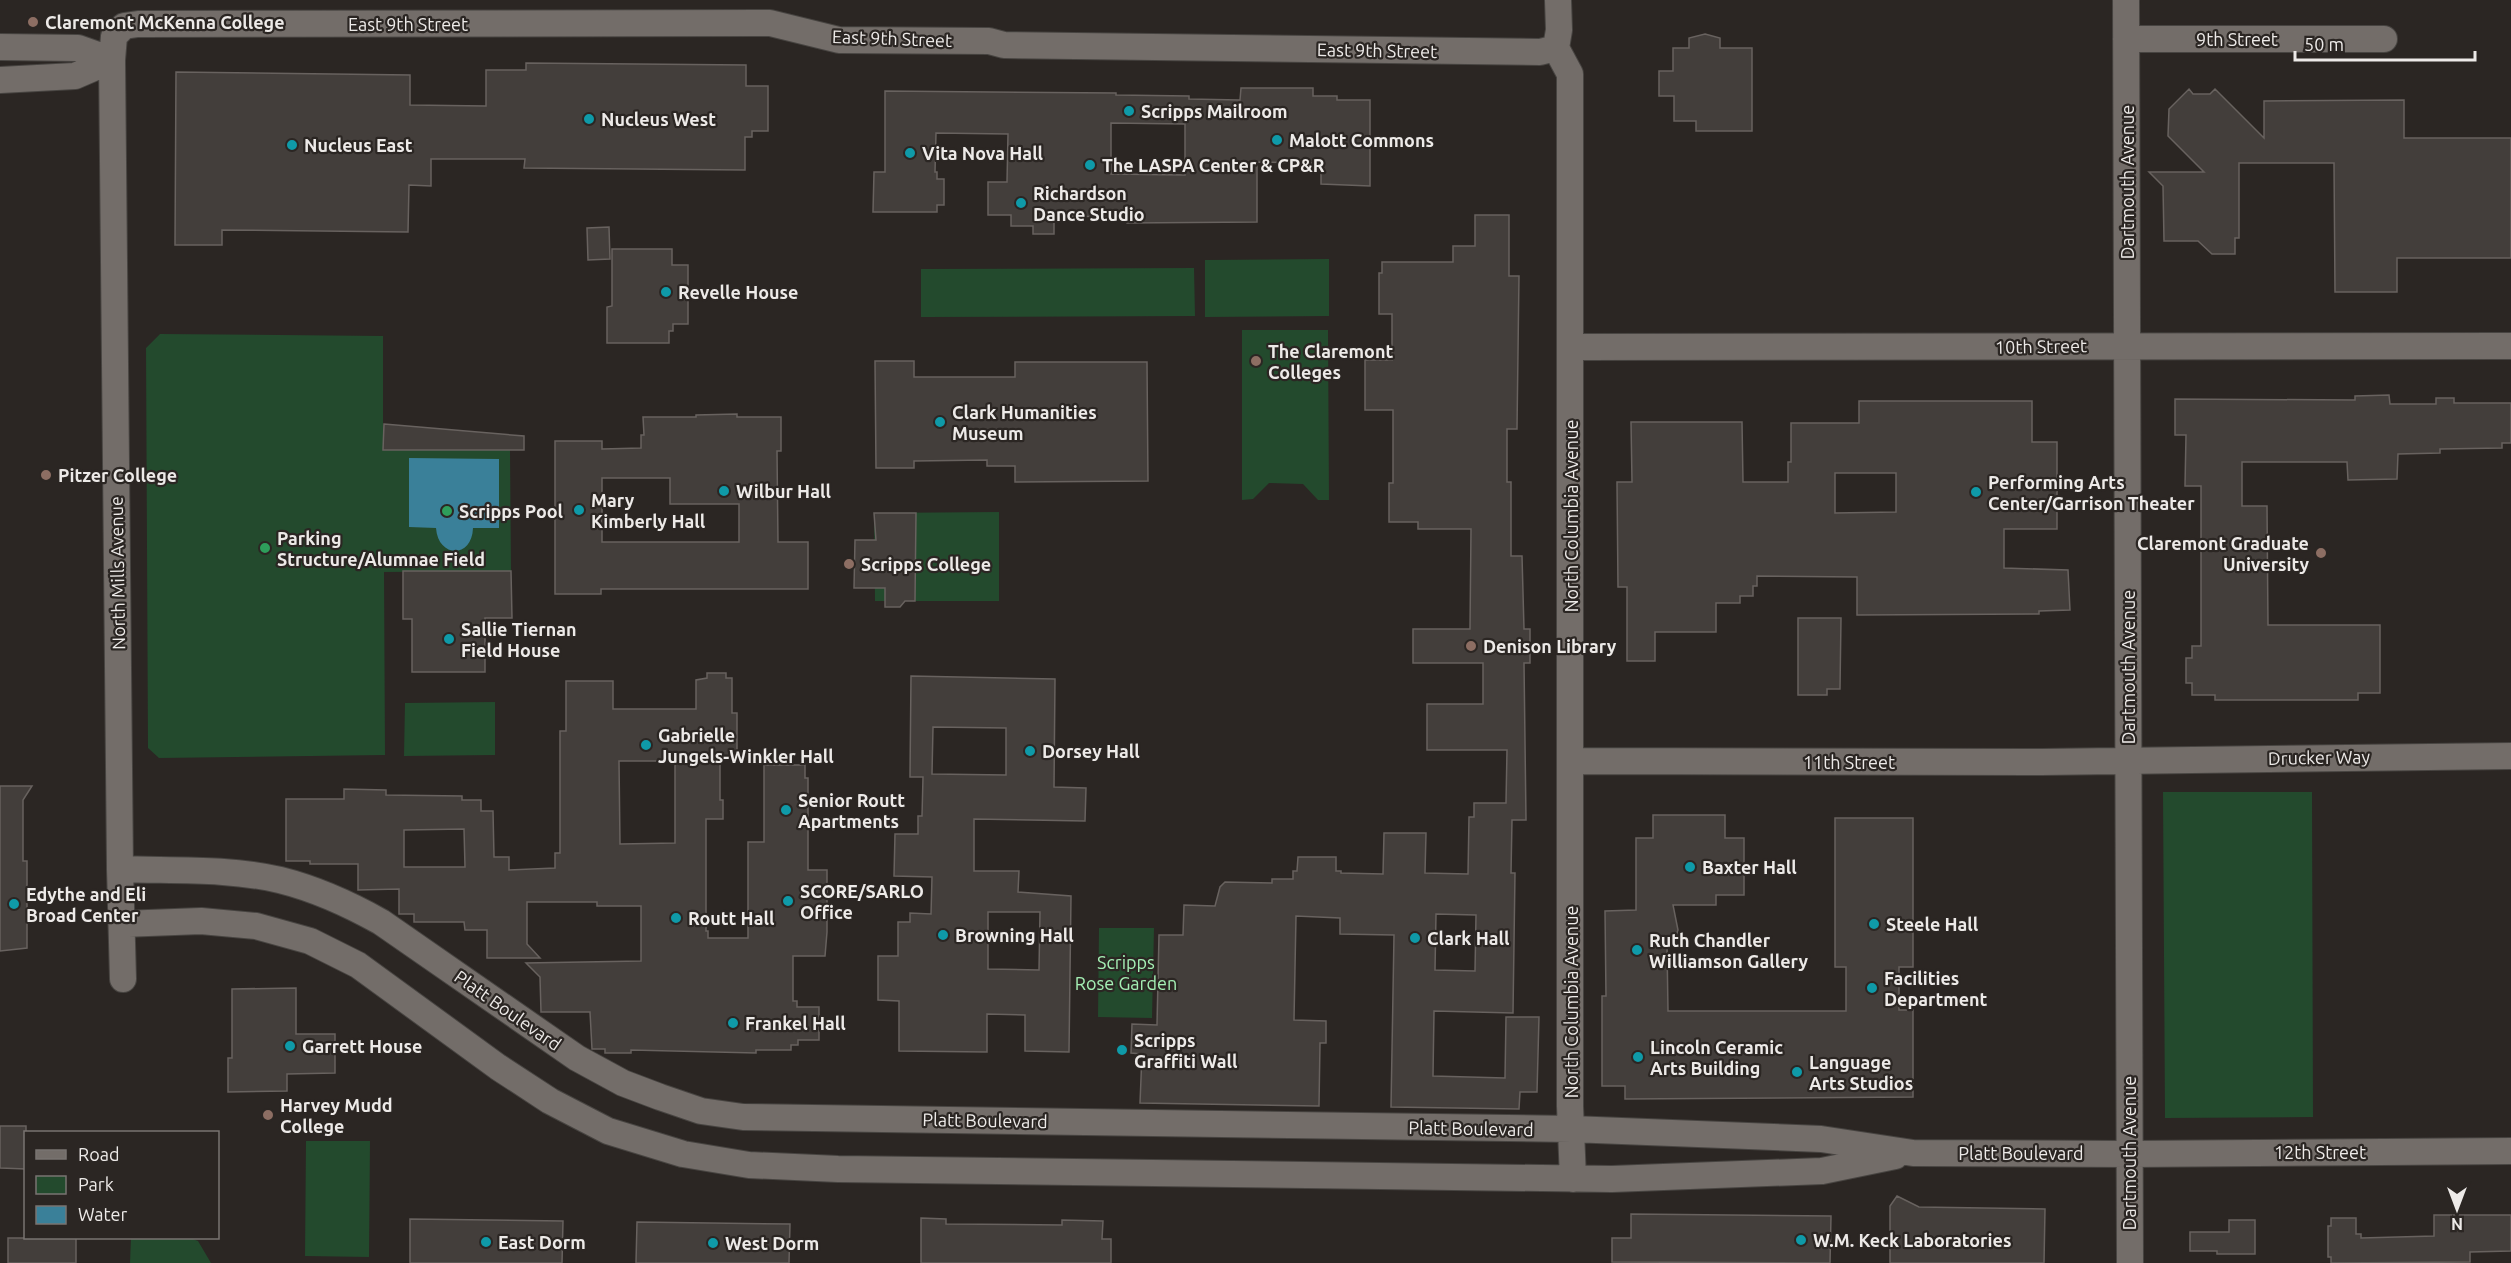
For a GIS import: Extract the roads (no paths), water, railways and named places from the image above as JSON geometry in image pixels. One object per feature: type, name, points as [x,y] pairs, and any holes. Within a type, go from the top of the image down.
[{"type":"street","points":[[1556,48],[1558,0]]},
{"type":"street","name":"Dartmouth Avenue","points":[[2126,0],[2130,1263]]},
{"type":"street","name":"East 9th Street","points":[[112,60],[114,36],[124,26],[138,24],[770,23],[839,40],[989,41],[1004,45],[1540,52],[1556,48]]},
{"type":"street","name":"9th Street","points":[[2126,39],[2384,39]]},
{"type":"street","points":[[0,47],[78,48],[112,60]]},
{"type":"street","name":"North Columbia Avenue","points":[[1556,48],[1570,74],[1573,1179]]},
{"type":"street","points":[[0,80],[75,76],[112,60]]},
{"type":"street","name":"North Mills Avenue","points":[[112,60],[123,979]]},
{"type":"street","name":"10th Street","points":[[1571,347],[2511,346]]},
{"type":"street","name":"Drucker Way","points":[[2128,760],[2511,756]]},
{"type":"street","name":"11th Street","points":[[1571,761],[2128,760]]},
{"type":"street","name":"Platt Boulevard","points":[[120,869],[213,871],[279,880],[341,901],[381,922],[577,1058],[623,1083],[702,1111],[743,1117],[1572,1129],[1821,1139],[1913,1153],[2130,1154]]},
{"type":"street","name":"Platt Boulevard","points":[[122,924],[201,921],[245,925],[310,941],[358,965],[498,1067],[550,1101],[608,1131],[683,1154],[749,1165],[838,1169],[1573,1179],[1822,1171],[1913,1153]]},
{"type":"street","name":"12th Street","points":[[2130,1154],[2511,1151]]},
{"type":"water","points":[[409,458],[499,459],[499,528],[473,528],[467,545],[455,551],[442,545],[436,528],[409,527]]},
{"type":"place","name":"Claremont McKenna College","points":[[33,22]]},
{"type":"place","name":"Scripps Mailroom","points":[[1129,111]]},
{"type":"place","name":"Nucleus West","points":[[589,119]]},
{"type":"place","name":"Malott Commons","points":[[1277,140]]},
{"type":"place","name":"Nucleus East","points":[[292,145]]},
{"type":"place","name":"Vita Nova Hall","points":[[910,153]]},
{"type":"place","name":"The LASPA Center & CP&R","points":[[1090,165]]},
{"type":"place","name":"Richardson Dance Studio","points":[[1021,203]]},
{"type":"place","name":"Revelle House","points":[[666,292]]},
{"type":"place","name":"The Claremont Colleges","points":[[1256,361]]},
{"type":"place","name":"Clark Humanities Museum","points":[[940,422]]},
{"type":"place","name":"Pitzer College","points":[[46,475]]},
{"type":"place","name":"Wilbur Hall","points":[[724,491]]},
{"type":"place","name":"Performing Arts Center/Garrison Theater","points":[[1976,492]]},
{"type":"place","name":"Mary Kimberly Hall","points":[[579,510]]},
{"type":"place","name":"Scripps Pool","points":[[447,511]]},
{"type":"place","name":"Parking Structure/Alumnae Field","points":[[265,548]]},
{"type":"place","name":"Claremont Graduate University","points":[[2321,553]]},
{"type":"place","name":"Scripps College","points":[[849,564]]},
{"type":"place","name":"Sallie Tiernan Field House","points":[[449,639]]},
{"type":"place","name":"Denison Library","points":[[1471,646]]},
{"type":"place","name":"Gabrielle Jungels-Winkler Hall","points":[[646,745]]},
{"type":"place","name":"Dorsey Hall","points":[[1030,751]]},
{"type":"place","name":"Senior Routt Apartments","points":[[786,810]]},
{"type":"place","name":"Baxter Hall","points":[[1690,867]]},
{"type":"place","name":"SCORE/SARLO Office","points":[[788,901]]},
{"type":"place","name":"Edythe and Eli Broad Center","points":[[14,904]]},
{"type":"place","name":"Routt Hall","points":[[676,918]]},
{"type":"place","name":"Steele Hall","points":[[1874,924]]},
{"type":"place","name":"Browning Hall","points":[[943,935]]},
{"type":"place","name":"Clark Hall","points":[[1415,938]]},
{"type":"place","name":"Ruth Chandler Williamson Gallery","points":[[1637,950]]},
{"type":"place","name":"Facilities Department","points":[[1872,988]]},
{"type":"place","name":"Frankel Hall","points":[[733,1023]]},
{"type":"place","name":"Garrett House","points":[[290,1046]]},
{"type":"place","name":"Scripps Graffiti Wall","points":[[1122,1050]]},
{"type":"place","name":"Lincoln Ceramic Arts Building","points":[[1638,1057]]},
{"type":"place","name":"Language Arts Studios","points":[[1797,1072]]},
{"type":"place","name":"Harvey Mudd College","points":[[268,1115]]},
{"type":"place","name":"W.M. Keck Laboratories","points":[[1801,1240]]},
{"type":"place","name":"East Dorm","points":[[486,1242]]},
{"type":"place","name":"West Dorm","points":[[713,1243]]},
{"type":"park label","name":"Scripps Rose Garden","points":[[1126,972]]}]
